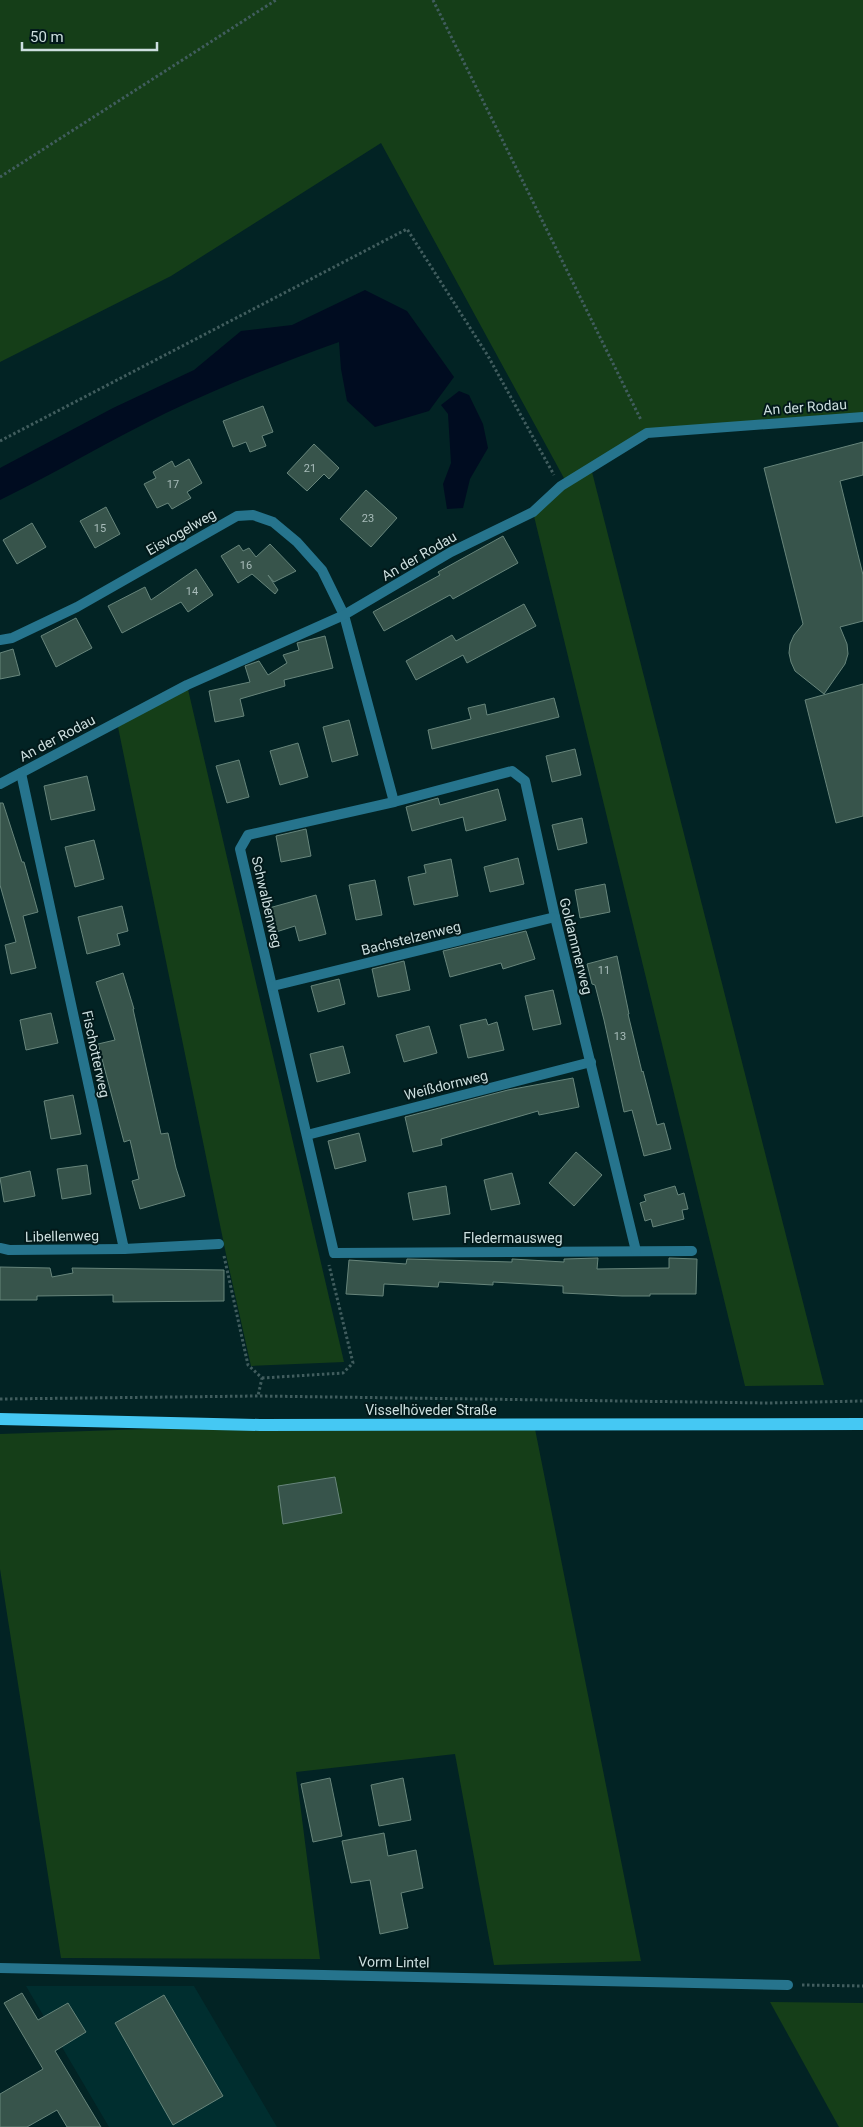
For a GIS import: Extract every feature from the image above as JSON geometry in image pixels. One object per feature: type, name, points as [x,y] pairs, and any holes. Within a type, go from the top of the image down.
[{"type":"main road","name":"Visselhöveder Straße","points":[[0,1419],[260,1425],[863,1424]]},
{"type":"street","name":"An der Rodau","points":[[0,784],[187,685],[344,615],[452,552],[533,512],[561,486],[647,433],[863,417]]},
{"type":"street","name":"Eisvogelweg","points":[[0,640],[12,638],[77,607],[237,516],[253,515],[273,522],[297,542],[322,570],[344,615]]},
{"type":"street","points":[[344,615],[394,802]]},
{"type":"street","name":"Goldammerweg","points":[[394,802],[512,771],[525,781],[555,917],[636,1251]]},
{"type":"street","name":"Fischotterweg","points":[[21,773],[124,1249]]},
{"type":"street","name":"Schwalbenweg","points":[[334,1253],[240,849],[248,835],[394,802]]},
{"type":"street","name":"Bachstelzenweg","points":[[273,986],[555,917]]},
{"type":"street","name":"Weißdornweg","points":[[307,1135],[591,1062]]},
{"type":"street","points":[[124,1249],[219,1244]]},
{"type":"street","name":"Libellenweg","points":[[0,1248],[9,1250],[124,1249]]},
{"type":"street","name":"Fledermausweg","points":[[334,1253],[692,1252]]},
{"type":"street","name":"Vorm Lintel","points":[[0,1968],[788,1985]]},
{"type":"path","points":[[0,177],[276,0]]},
{"type":"path","points":[[433,0],[647,433]]},
{"type":"path","points":[[0,441],[407,229],[488,356],[561,486]]},
{"type":"path","points":[[219,1244],[224,1254],[248,1365],[262,1378],[343,1373],[354,1363],[329,1265],[334,1253]]},
{"type":"path","points":[[258,1396],[262,1378]]},
{"type":"path","points":[[0,1399],[258,1396],[768,1403],[863,1401]]},
{"type":"path","points":[[788,1985],[863,1986]]},
{"type":"shaded area","points":[[365,290],[407,311],[454,377],[429,411],[375,427],[347,401],[341,369],[339,342],[252,375],[166,413],[0,500],[0,468],[113,408],[194,370],[241,331],[292,325]]},
{"type":"shaded area","points":[[459,391],[469,395],[483,424],[488,448],[470,479],[463,508],[447,509],[443,484],[451,463],[448,414],[441,405]]},
{"type":"shaded area","points":[[26,1986],[194,1986],[277,2127],[109,2127]]},
{"type":"green space","points":[[0,0],[863,0],[863,413],[647,431],[565,480],[381,143],[171,276],[0,362]]},
{"type":"green space","points":[[591,468],[824,1385],[745,1386],[533,512]]},
{"type":"green space","points":[[187,685],[344,1362],[251,1366],[227,1259],[117,722]]},
{"type":"green space","points":[[534,1424],[641,1961],[494,1965],[455,1754],[296,1772],[320,1959],[61,1958],[0,1569],[0,1434],[260,1425]]},
{"type":"green space","points":[[770,2002],[863,2003],[863,2127],[839,2127]]},
{"type":"building","points":[[263,406],[273,432],[262,436],[266,446],[250,452],[246,442],[233,447],[223,421]]},
{"type":"building","points":[[863,442],[863,475],[840,481],[863,575],[863,621],[840,627],[847,644],[848,654],[845,664],[824,694],[795,671],[791,662],[790,644],[794,635],[803,624],[764,468]]},
{"type":"building","points":[[314,444],[339,468],[329,479],[324,474],[307,491],[287,473]]},
{"type":"building","points":[[189,459],[202,483],[187,492],[191,498],[172,509],[168,503],[157,508],[144,484],[156,478],[153,472],[172,461],[175,467]]},
{"type":"building","points":[[366,490],[397,518],[371,547],[340,519]]},
{"type":"building","points":[[106,507],[120,534],[95,548],[80,521]]},
{"type":"building","points":[[32,523],[46,547],[17,564],[3,540]]},
{"type":"building","points":[[503,536],[518,563],[453,599],[450,595],[384,631],[373,612],[440,575],[438,572]]},
{"type":"building","points":[[270,544],[296,571],[274,582],[268,575],[278,590],[275,594],[252,574],[238,583],[221,556],[239,545],[243,551],[249,548],[256,557]]},
{"type":"building","points":[[196,569],[213,595],[188,612],[181,602],[122,633],[108,606],[145,587],[151,600]]},
{"type":"building","points":[[524,604],[536,626],[467,663],[463,655],[416,680],[406,661],[452,635],[456,641]]},
{"type":"building","points":[[76,618],[92,648],[56,667],[41,636]]},
{"type":"building","points":[[325,636],[333,668],[284,680],[285,686],[240,699],[244,716],[215,722],[209,691],[250,682],[245,666],[259,661],[268,675],[287,663],[283,655],[299,650],[297,643]]},
{"type":"building","points":[[13,649],[20,675],[0,679],[0,653]]},
{"type":"building","points":[[863,684],[863,816],[836,823],[805,700]]},
{"type":"building","points":[[554,698],[559,717],[432,749],[428,730],[471,719],[468,708],[485,704],[487,715]]},
{"type":"building","points":[[349,720],[358,755],[332,762],[323,727]]},
{"type":"building","points":[[298,743],[308,777],[280,785],[270,751]]},
{"type":"building","points":[[575,749],[581,775],[552,782],[546,756]]},
{"type":"building","points":[[239,760],[249,797],[227,803],[216,766]]},
{"type":"building","points":[[87,776],[95,810],[51,820],[44,786]]},
{"type":"building","points":[[498,789],[506,820],[466,831],[463,817],[412,831],[406,807],[438,798],[440,805]]},
{"type":"building","points":[[0,803],[3,803],[22,862],[24,862],[38,912],[23,916],[36,968],[11,974],[5,945],[16,942],[0,885]]},
{"type":"building","points":[[582,818],[587,843],[558,850],[552,825]]},
{"type":"building","points":[[306,829],[311,856],[281,862],[276,836]]},
{"type":"building","points":[[94,840],[104,879],[75,887],[65,847]]},
{"type":"building","points":[[518,858],[524,884],[490,892],[484,867]]},
{"type":"building","points":[[451,859],[458,896],[414,905],[408,877],[426,873],[424,865]]},
{"type":"building","points":[[375,880],[382,915],[356,920],[349,885]]},
{"type":"building","points":[[605,884],[610,912],[580,918],[575,890]]},
{"type":"building","points":[[316,895],[326,934],[299,941],[295,926],[276,932],[269,908]]},
{"type":"building","points":[[122,906],[128,931],[117,934],[120,945],[87,954],[78,917]]},
{"type":"building","points":[[526,931],[535,959],[503,969],[501,963],[450,977],[443,951]]},
{"type":"building","points":[[617,956],[642,1072],[657,1125],[664,1123],[671,1149],[644,1156],[632,1110],[624,1112],[604,1020],[595,985],[592,984],[587,964]]},
{"type":"building","points":[[404,961],[410,990],[378,997],[372,969]]},
{"type":"building","points":[[123,973],[134,1009],[161,1134],[168,1133],[185,1196],[140,1209],[132,1181],[139,1179],[130,1140],[124,1142],[98,1044],[115,1040],[96,982]]},
{"type":"building","points":[[339,979],[345,1004],[318,1012],[311,986]]},
{"type":"building","points":[[553,990],[561,1024],[533,1030],[525,996]]},
{"type":"building","points":[[51,1013],[58,1043],[26,1050],[20,1020]]},
{"type":"building","points":[[486,1019],[488,1025],[497,1022],[504,1050],[468,1058],[460,1025]]},
{"type":"building","points":[[429,1026],[437,1053],[404,1062],[396,1035]]},
{"type":"building","points":[[343,1046],[350,1073],[317,1082],[310,1054]]},
{"type":"building","points":[[573,1078],[579,1107],[539,1115],[538,1111],[441,1139],[442,1145],[413,1152],[405,1117],[508,1090]]},
{"type":"building","points":[[73,1095],[81,1134],[51,1139],[44,1101]]},
{"type":"building","points":[[359,1133],[366,1161],[335,1169],[328,1141]]},
{"type":"building","points":[[576,1152],[602,1175],[574,1206],[549,1183]]},
{"type":"building","points":[[87,1165],[91,1194],[62,1199],[57,1169]]},
{"type":"building","points":[[30,1171],[35,1196],[4,1202],[0,1178]]},
{"type":"building","points":[[512,1173],[520,1204],[491,1210],[484,1180]]},
{"type":"building","points":[[446,1186],[450,1214],[413,1220],[408,1193]]},
{"type":"building","points":[[675,1186],[678,1195],[684,1193],[688,1209],[682,1210],[684,1219],[653,1227],[651,1219],[645,1221],[640,1203],[646,1201],[644,1195]]},
{"type":"building","points":[[598,1258],[597,1269],[669,1268],[669,1258],[697,1259],[696,1294],[622,1296],[563,1293],[563,1286],[493,1282],[493,1285],[439,1282],[438,1287],[384,1284],[383,1296],[346,1294],[349,1260],[406,1264],[407,1259],[512,1262],[512,1259],[564,1262],[564,1259]]},
{"type":"building","points":[[0,1267],[50,1268],[52,1277],[73,1273],[72,1268],[224,1270],[224,1301],[113,1302],[113,1295],[37,1296],[37,1300],[0,1300]]},
{"type":"building","points":[[335,1477],[342,1513],[283,1524],[278,1486]]},
{"type":"building","points":[[330,1778],[342,1836],[313,1842],[301,1784]]},
{"type":"building","points":[[403,1778],[411,1820],[379,1826],[371,1785]]},
{"type":"building","points":[[384,1833],[388,1856],[416,1850],[423,1888],[401,1893],[408,1928],[380,1934],[370,1880],[351,1883],[342,1841]]},
{"type":"building","points":[[22,1993],[38,2020],[68,2003],[86,2032],[55,2051],[101,2127],[67,2127],[57,2110],[27,2127],[0,2127],[0,2094],[43,2069],[4,2003]]},
{"type":"building","points":[[164,1995],[223,2096],[173,2125],[115,2023]]}]
